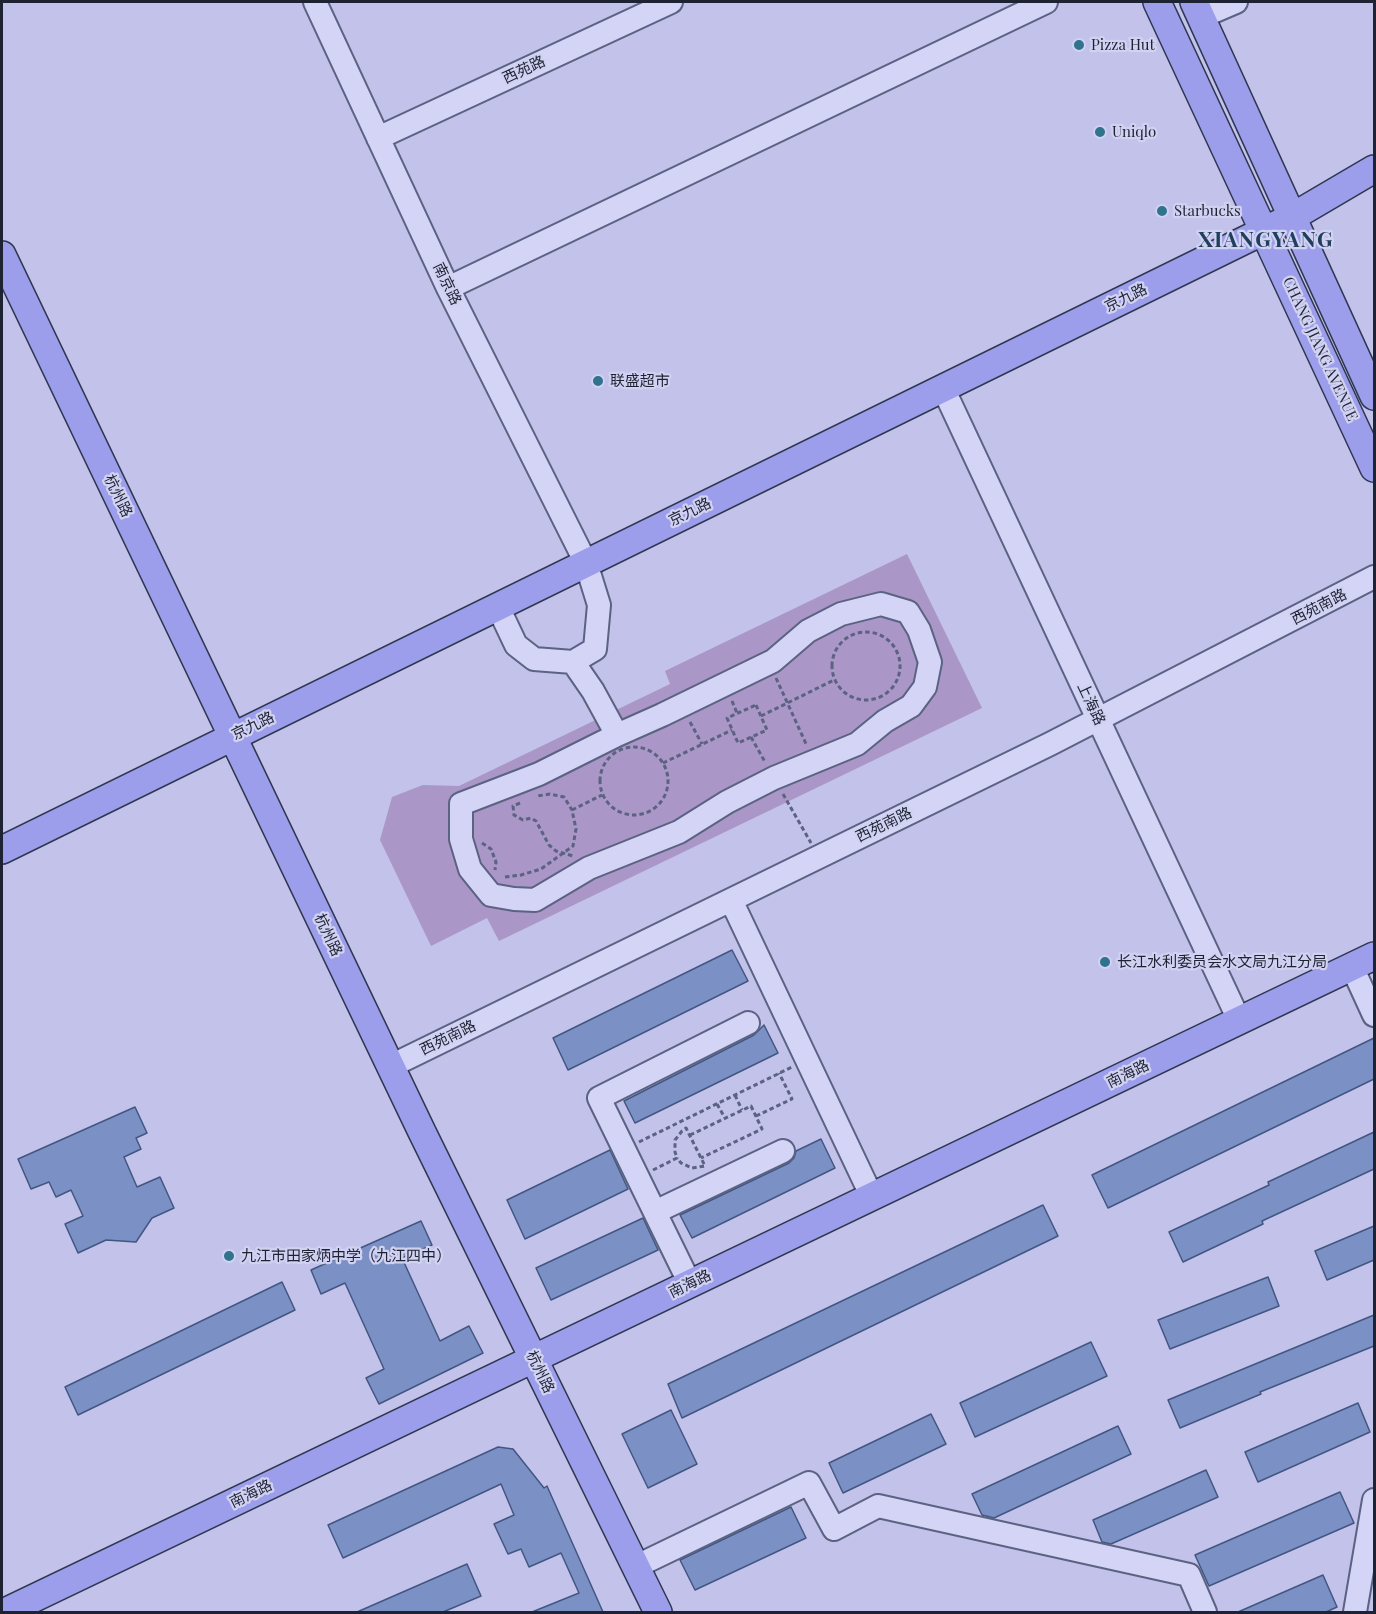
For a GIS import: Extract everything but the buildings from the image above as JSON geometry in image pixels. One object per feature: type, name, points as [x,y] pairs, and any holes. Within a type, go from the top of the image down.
[{"type":"main road","name":"CHANG JIANG AVENUE","points":[[1157,2],[1374,468]]},
{"type":"main road","name":"CHANG JIANG AVENUE","points":[[1198,9],[1374,396]]},
{"type":"main road","name":"京九路","points":[[2,850],[1294,216],[1374,169]]},
{"type":"main road","name":"杭州路","points":[[4,265],[658,1612]]},
{"type":"main road","name":"南海路","points":[[5,1612],[1363,962]]},
{"type":"street","name":"南京路","points":[[315,2],[448,288],[586,563],[599,605],[595,649],[573,662]]},
{"type":"street","name":"西苑路","points":[[378,138],[671,2]]},
{"type":"street","points":[[448,288],[1046,2]]},
{"type":"street","points":[[1198,9],[1236,2]]},
{"type":"street","name":"上海路","points":[[943,388],[1239,1020]]},
{"type":"street","name":"西苑南路","points":[[391,1066],[1098,720],[1374,578]]},
{"type":"street","points":[[880,604],[908,612],[919,630],[930,662],[925,687],[911,706],[885,721],[857,744],[774,778],[727,802],[679,832],[589,868],[535,900],[491,895],[470,869],[461,839],[461,804],[539,774],[681,706],[769,663],[808,632],[841,614],[880,604]]},
{"type":"street","points":[[498,607],[516,645],[534,659],[573,662],[593,691],[617,735]]},
{"type":"street","points":[[731,900],[872,1197]]},
{"type":"street","points":[[1363,962],[1374,1015]]},
{"type":"street","points":[[690,1284],[599,1098],[748,1023]]},
{"type":"street","points":[[655,1212],[783,1150]]},
{"type":"street","points":[[637,1566],[809,1483],[834,1529],[878,1506],[1189,1575],[1205,1612]]},
{"type":"street","points":[[1355,1612],[1374,1500]]},
{"type":"path","points":[[867,631],[878,633],[895,647],[899,657],[898,679],[883,696],[861,700],[850,696],[834,680],[831,668],[832,657],[837,646],[845,638],[867,631]]},
{"type":"path","points":[[769,663],[814,762]]},
{"type":"path","points":[[761,716],[834,680]]},
{"type":"path","points":[[756,705],[761,716],[767,730],[738,743],[727,718],[756,705]]},
{"type":"path","points":[[681,706],[702,744]]},
{"type":"path","points":[[663,763],[732,730]]},
{"type":"path","points":[[751,737],[819,857]]},
{"type":"path","points":[[624,748],[646,749],[656,754],[668,773],[666,795],[660,804],[640,815],[618,812],[602,795],[599,784],[605,762],[624,748]]},
{"type":"path","points":[[495,874],[506,878],[541,869],[573,846],[576,829],[572,810],[564,797],[550,794],[534,796]]},
{"type":"path","points":[[572,810],[602,795]]},
{"type":"path","points":[[524,801],[513,806],[514,815],[523,820],[531,818],[536,821],[549,845],[556,851],[577,857],[589,868]]},
{"type":"path","points":[[624,1149],[807,1059]]},
{"type":"path","points":[[756,1116],[792,1099],[779,1073]]},
{"type":"path","points":[[735,1095],[742,1110]]},
{"type":"path","points":[[717,1104],[725,1118]]},
{"type":"path","points":[[690,1136],[751,1106],[756,1116],[762,1129],[701,1158]]},
{"type":"path","points":[[687,1128],[690,1136],[701,1158],[705,1166],[698,1168],[686,1166],[677,1158],[674,1146],[678,1135],[687,1128]]},
{"type":"path","points":[[638,1177],[677,1158]]},
{"type":"shaded area","points":[[907,554],[982,708],[499,941],[487,918],[431,946],[380,840],[392,797],[423,785],[459,786],[670,684],[665,671]]},
{"type":"place","name":"Pizza Hut","points":[[1079,45]]},
{"type":"place","name":"Uniqlo","points":[[1100,132]]},
{"type":"place","name":"Starbucks","points":[[1162,211]]},
{"type":"place","name":"联盛超市","points":[[598,381]]},
{"type":"place","name":"长江水利委员会水文局九江分局","points":[[1105,962]]},
{"type":"place","name":"九江市田家炳中学（九江四中）","points":[[229,1256]]},
{"type":"district","name":"XIANGYANG","points":[[1266,240]]}]
